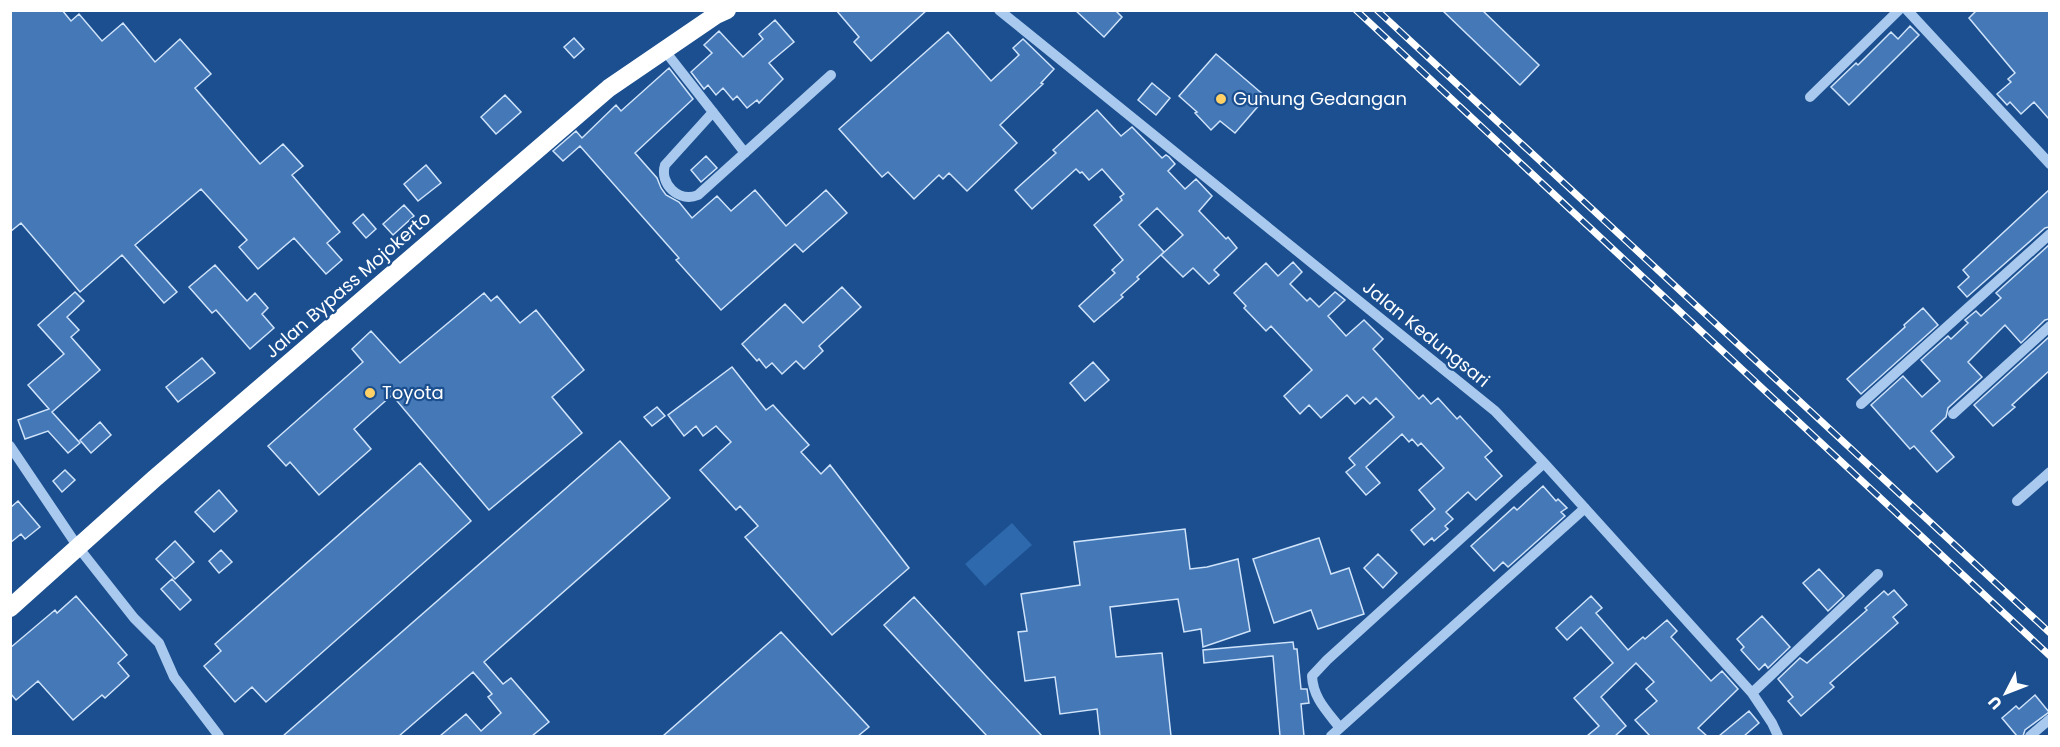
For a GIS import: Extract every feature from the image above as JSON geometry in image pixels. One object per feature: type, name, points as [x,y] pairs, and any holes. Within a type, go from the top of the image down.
[{"type":"highway","name":"Jalan Bypass Mojokerto","points":[[10,608],[609,88],[716,15],[727,10]]},
{"type":"street","name":"Jalan Kedungsari","points":[[999,10],[1502,418],[1752,693],[1778,736]]},
{"type":"street","points":[[1810,97],[1899,10]]},
{"type":"street","points":[[1907,10],[2049,164]]},
{"type":"street","points":[[665,51],[745,153]]},
{"type":"street","points":[[713,112],[665,165],[663,176],[668,185],[681,196],[698,195],[831,75]]},
{"type":"street","points":[[1861,404],[2049,234]]},
{"type":"street","points":[[1953,414],[2049,326]]},
{"type":"street","points":[[10,446],[78,547],[134,618],[159,643],[174,677],[219,736]]},
{"type":"street","points":[[1340,728],[1317,699],[1312,676],[1544,463]]},
{"type":"street","points":[[2017,501],[2049,472]]},
{"type":"street","points":[[1331,736],[1585,508]]},
{"type":"street","points":[[1752,693],[1878,574]]},
{"type":"street","points":[[2030,736],[2049,719]]},
{"type":"shaded area","points":[[1012,523],[1032,545],[985,586],[965,564]]},
{"type":"building","points":[[10,10],[62,10],[71,21],[79,14],[102,41],[123,23],[155,62],[180,39],[211,74],[195,88],[260,164],[283,144],[303,166],[292,175],[340,232],[327,243],[342,260],[326,274],[294,238],[258,269],[239,247],[247,240],[201,189],[135,245],[177,292],[164,303],[122,255],[80,292],[21,223],[10,232]]},
{"type":"building","points":[[836,10],[927,10],[871,61],[854,42],[859,37]]},
{"type":"building","points":[[1075,10],[1115,10],[1122,17],[1104,37]]},
{"type":"building","points":[[1442,10],[1482,10],[1539,65],[1520,85]]},
{"type":"building","points":[[1977,10],[2049,10],[2049,119],[2034,102],[2021,114],[2010,102],[2007,105],[1997,94],[2011,82],[2008,79],[2015,73],[1969,18]]},
{"type":"building","points":[[775,20],[794,42],[769,63],[783,79],[759,103],[757,100],[747,108],[737,96],[733,100],[723,88],[716,95],[708,85],[704,89],[691,72],[712,53],[704,45],[719,31],[743,57],[763,39],[759,34]]},
{"type":"building","points":[[1910,26],[1919,35],[1849,105],[1831,87],[1856,63],[1858,65],[1891,32],[1898,39]]},
{"type":"building","points":[[948,32],[991,81],[1019,55],[1013,48],[1023,39],[1054,69],[1041,83],[1043,84],[1000,125],[1017,143],[967,191],[949,173],[943,179],[939,175],[914,199],[888,172],[882,177],[839,129]]},
{"type":"building","points":[[574,38],[584,49],[574,58],[564,47]]},
{"type":"building","points":[[1216,54],[1266,97],[1235,133],[1220,121],[1211,130],[1195,113],[1197,112],[1179,96]]},
{"type":"building","points":[[669,68],[693,99],[635,153],[657,178],[666,195],[679,202],[692,218],[717,196],[731,211],[755,190],[786,226],[826,190],[847,213],[803,252],[795,244],[721,310],[676,260],[679,258],[580,146],[563,161],[553,151],[576,131],[582,138],[616,105],[621,111]]},
{"type":"building","points":[[1152,83],[1170,98],[1156,115],[1138,100]]},
{"type":"building","points":[[505,95],[521,112],[496,134],[481,117]]},
{"type":"building","points":[[1097,110],[1121,136],[1132,127],[1162,158],[1166,155],[1169,157],[1175,164],[1168,171],[1185,189],[1196,179],[1212,196],[1199,211],[1237,248],[1214,270],[1219,275],[1209,284],[1193,268],[1183,277],[1161,255],[1183,235],[1157,208],[1139,225],[1164,252],[1137,277],[1139,279],[1121,295],[1123,297],[1094,322],[1079,306],[1115,273],[1112,270],[1123,260],[1094,225],[1122,200],[1120,197],[1124,194],[1102,169],[1089,180],[1076,169],[1032,209],[1015,190],[1056,153],[1053,150]]},
{"type":"building","points":[[706,156],[717,168],[701,182],[691,170]]},
{"type":"building","points":[[426,165],[441,183],[418,201],[404,184]]},
{"type":"building","points":[[2049,190],[2049,227],[2045,228],[1967,297],[1958,287],[1969,277],[1963,270]]},
{"type":"building","points":[[404,205],[414,216],[393,235],[383,224]]},
{"type":"building","points":[[363,214],[376,229],[366,238],[353,223]]},
{"type":"building","points":[[2049,245],[2049,319],[2045,320],[2021,343],[2005,325],[1968,362],[1982,377],[1948,408],[1946,417],[1931,431],[1954,457],[1937,472],[1914,446],[1910,449],[1871,405],[1903,376],[1922,397],[1940,381],[1921,360],[1948,336],[1951,339],[1968,323],[1965,320],[1976,311],[1981,316],[2001,298],[1996,293]]},
{"type":"building","points":[[1293,262],[1302,272],[1290,284],[1307,301],[1310,298],[1319,307],[1335,292],[1345,300],[1328,316],[1346,336],[1364,320],[1383,339],[1373,349],[1419,399],[1423,395],[1431,404],[1438,398],[1457,419],[1460,416],[1492,451],[1485,457],[1502,476],[1476,500],[1468,492],[1446,512],[1453,519],[1445,526],[1448,529],[1434,541],[1432,538],[1424,545],[1411,530],[1435,509],[1419,490],[1444,468],[1421,443],[1418,446],[1412,439],[1409,442],[1402,434],[1366,467],[1380,483],[1366,495],[1346,472],[1355,465],[1349,458],[1394,417],[1376,398],[1370,404],[1363,397],[1355,404],[1347,395],[1321,418],[1309,405],[1300,414],[1284,396],[1312,370],[1271,326],[1266,331],[1244,308],[1246,306],[1234,293],[1266,263],[1278,276]]},
{"type":"building","points":[[215,265],[247,301],[255,293],[268,308],[262,314],[274,328],[250,349],[216,310],[212,313],[189,287]]},
{"type":"building","points":[[842,287],[861,307],[819,346],[823,351],[804,369],[796,361],[782,374],[772,363],[766,368],[742,344],[785,304],[803,323]]},
{"type":"building","points":[[75,292],[84,301],[67,317],[79,330],[71,337],[100,370],[52,412],[80,443],[68,453],[48,431],[25,439],[18,420],[49,409],[28,385],[64,354],[38,325]]},
{"type":"building","points":[[484,293],[491,301],[497,296],[520,323],[536,310],[584,370],[552,397],[582,433],[489,510],[392,395],[354,429],[371,449],[319,495],[290,462],[286,466],[268,446],[363,362],[352,349],[371,331],[400,363]]},
{"type":"building","points":[[1923,308],[1938,325],[1861,394],[1847,379]]},
{"type":"building","points":[[2049,337],[2049,371],[2012,405],[2015,407],[1993,426],[1974,405]]},
{"type":"building","points":[[202,358],[215,373],[178,402],[166,387]]},
{"type":"building","points":[[1093,362],[1109,380],[1085,401],[1070,383]]},
{"type":"building","points":[[732,367],[766,410],[773,405],[809,445],[801,452],[821,474],[830,465],[909,568],[832,635],[745,537],[758,526],[740,506],[736,510],[700,470],[731,442],[716,426],[703,436],[696,426],[684,436],[668,415]]},
{"type":"building","points":[[657,407],[665,416],[652,426],[644,417]]},
{"type":"building","points":[[100,422],[111,435],[91,453],[80,440]]},
{"type":"building","points":[[620,441],[670,498],[484,662],[503,684],[511,678],[549,722],[532,736],[440,736],[466,714],[481,731],[501,713],[488,697],[492,694],[473,672],[399,736],[283,736]]},
{"type":"building","points":[[420,463],[471,521],[266,702],[252,687],[235,702],[204,666],[221,651],[215,644]]},
{"type":"building","points":[[65,470],[75,480],[62,492],[53,481]]},
{"type":"building","points":[[1543,486],[1556,501],[1558,499],[1567,508],[1561,512],[1565,516],[1508,567],[1503,562],[1494,571],[1471,546],[1514,507],[1517,510]]},
{"type":"building","points":[[219,490],[237,511],[214,532],[195,512]]},
{"type":"building","points":[[18,501],[40,527],[25,539],[21,534],[10,543],[10,508]]},
{"type":"building","points":[[1185,529],[1190,569],[1238,559],[1250,631],[1203,647],[1201,629],[1184,632],[1178,599],[1110,607],[1116,657],[1162,653],[1171,736],[1100,736],[1097,709],[1060,714],[1055,677],[1025,681],[1018,632],[1027,631],[1021,594],[1080,585],[1074,542]]},
{"type":"building","points":[[1319,538],[1331,574],[1349,568],[1364,614],[1318,629],[1311,610],[1274,623],[1253,559]]},
{"type":"building","points":[[175,541],[194,562],[175,579],[156,559]]},
{"type":"building","points":[[221,550],[232,562],[219,573],[209,561]]},
{"type":"building","points":[[1378,554],[1397,573],[1383,588],[1364,568]]},
{"type":"building","points":[[1819,569],[1844,596],[1828,611],[1803,583]]},
{"type":"building","points":[[172,579],[191,600],[180,610],[161,589]]},
{"type":"building","points":[[1894,590],[1907,605],[1893,617],[1898,623],[1830,683],[1834,687],[1801,716],[1788,701],[1793,697],[1778,679],[1800,658],[1807,663],[1867,610],[1865,608],[1884,591],[1888,595]]},
{"type":"building","points":[[76,596],[127,655],[118,663],[129,676],[105,698],[102,695],[73,720],[38,681],[16,700],[10,693],[10,648],[55,610],[57,613]]},
{"type":"building","points":[[1591,596],[1602,608],[1596,613],[1628,650],[1667,620],[1677,631],[1671,637],[1711,681],[1722,671],[1738,689],[1698,728],[1707,736],[1650,736],[1635,720],[1657,701],[1646,689],[1654,682],[1636,663],[1601,697],[1626,726],[1615,736],[1587,736],[1599,726],[1574,698],[1613,663],[1581,627],[1567,640],[1556,628]]},
{"type":"building","points":[[914,597],[1042,736],[987,736],[884,625]]},
{"type":"building","points":[[1762,616],[1790,647],[1768,668],[1765,664],[1759,670],[1741,650],[1744,647],[1737,639]]},
{"type":"building","points":[[781,632],[869,727],[858,736],[663,736]]},
{"type":"building","points":[[1293,642],[1294,649],[1297,649],[1301,689],[1307,689],[1309,703],[1301,704],[1304,736],[1280,736],[1273,656],[1204,663],[1203,650]]},
{"type":"building","points":[[2035,695],[2049,712],[2025,730],[2023,736],[2017,736],[2002,718],[2016,706],[2019,709]]},
{"type":"building","points":[[1749,711],[1759,723],[1744,736],[1719,736]]},
{"type":"railway","points":[[1356,10],[2050,656]]},
{"type":"railway","points":[[1377,10],[2050,633]]},
{"type":"place","name":"Gunung Gedangan","points":[[1221,99]]},
{"type":"place","name":"Toyota","points":[[370,393]]}]
